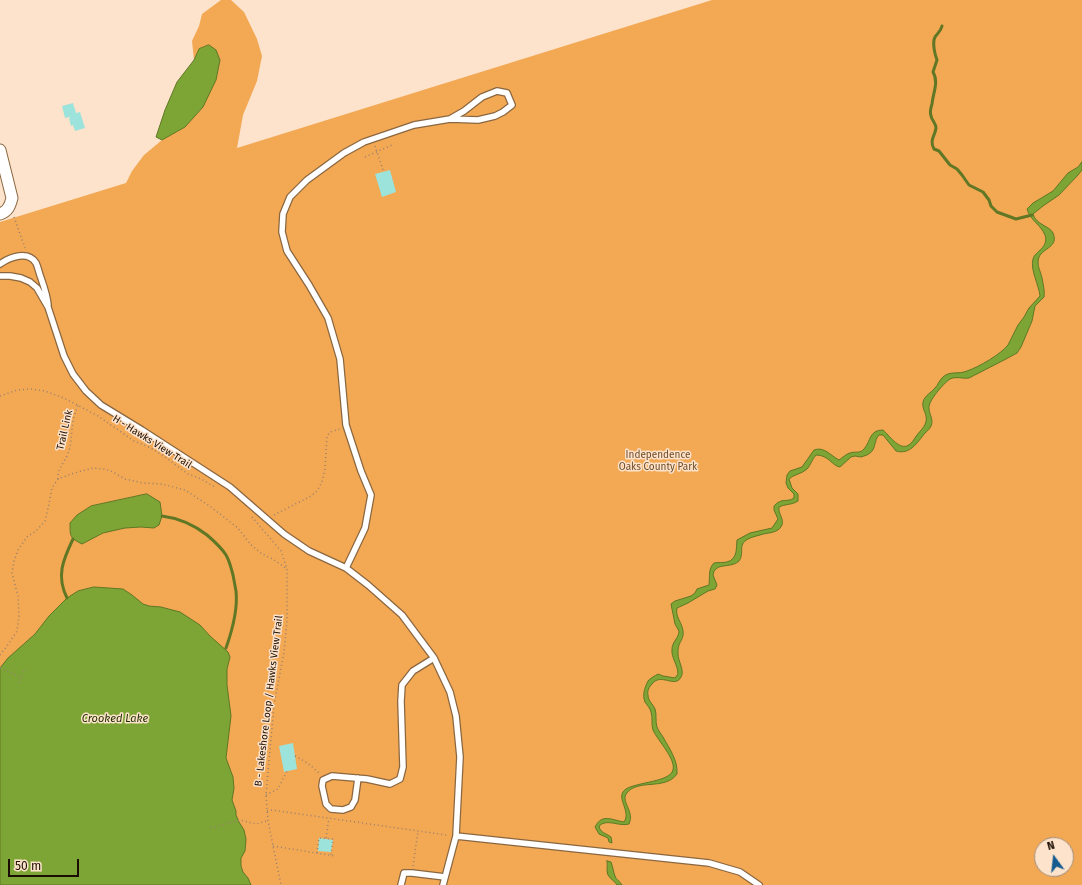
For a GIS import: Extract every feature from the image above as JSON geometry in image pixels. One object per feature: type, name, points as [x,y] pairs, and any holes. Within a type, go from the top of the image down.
[{"type":"street","points":[[0,150],[12,198],[10,206],[5,212],[0,214]]},
{"type":"lane","points":[[346,568],[365,528],[370,495],[347,428],[340,359],[328,318],[309,285],[286,251],[282,232],[283,214],[290,197],[307,180],[324,166],[364,142],[414,125],[450,120],[478,120],[495,116],[512,105],[507,93],[497,91],[482,97],[450,120]]},
{"type":"lane","points":[[0,264],[6,259],[21,255],[28,257],[36,263],[64,356],[73,374],[86,391],[100,405],[142,430],[230,487],[284,534],[309,551],[346,568],[402,615],[434,658],[450,692],[456,716],[460,757],[456,836],[443,885]]},
{"type":"lane","points":[[0,276],[21,278],[30,282],[36,288],[48,307]]},
{"type":"lane","points":[[358,778],[355,800],[351,807],[343,810],[331,809],[326,804],[322,786],[323,780],[332,776],[358,778],[390,784],[400,779],[403,767],[402,685],[413,670],[434,658]]},
{"type":"lane","points":[[456,836],[709,863],[740,872],[759,885]]},
{"type":"lane","points":[[401,885],[404,872],[445,877]]},
{"type":"path","points":[[373,138],[383,170]]},
{"type":"path","points":[[365,156],[392,145]]},
{"type":"path","points":[[10,206],[28,257]]},
{"type":"path","name":"H - Hawks View Trail","points":[[0,396],[17,390],[31,389],[45,391],[64,398],[98,416],[134,441],[156,451],[188,474],[201,479],[216,488]]},
{"type":"path","name":"Trail Link","points":[[0,654],[17,631],[19,616],[18,596],[12,573],[14,561],[18,550],[27,537],[45,521],[52,488],[58,479],[58,474],[71,442],[73,421],[78,406]]},
{"type":"path","points":[[270,518],[311,496],[317,491],[322,482],[325,469],[327,436],[330,432],[347,428]]},
{"type":"path","points":[[58,479],[94,468],[111,471],[125,479],[137,482],[162,484],[185,490],[211,507],[238,528],[250,544],[262,554],[273,559],[287,569]]},
{"type":"path","points":[[252,517],[281,551],[287,569]]},
{"type":"path","name":"B - Lakeshore Loop / Hawks View Trail","points":[[281,885],[268,821],[266,795],[274,706],[284,652],[287,621],[287,569]]},
{"type":"path","points":[[0,668],[21,677]]},
{"type":"path","points":[[19,684],[24,671]]},
{"type":"path","points":[[295,756],[312,766],[323,780]]},
{"type":"path","points":[[266,795],[278,790],[287,771]]},
{"type":"path","points":[[326,838],[329,818]]},
{"type":"path","points":[[211,828],[240,820],[256,824],[268,821]]},
{"type":"path","points":[[412,873],[418,831]]},
{"type":"path","points":[[316,853],[319,838],[326,838],[333,839],[331,855]]},
{"type":"path","points":[[273,846],[335,856]]},
{"type":"green space","name":"Independence Oaks County Park","points":[[221,0],[231,0],[244,12],[257,39],[262,56],[257,81],[243,115],[237,148],[712,0],[1082,0],[1082,885],[0,885],[0,222],[126,183],[132,171],[144,155],[162,140],[185,126],[203,107],[199,49],[194,60],[192,41],[199,26],[202,14]]},
{"type":"water","points":[[209,45],[216,50],[220,60],[216,80],[203,107],[185,127],[162,140],[156,137],[165,110],[177,82],[194,60],[199,49]]},
{"type":"water","points":[[1082,162],[1082,170],[1078,175],[1059,195],[1033,214],[1037,221],[1053,233],[1054,241],[1041,254],[1038,260],[1044,297],[1035,306],[1032,321],[1017,353],[969,378],[955,378],[947,381],[937,392],[929,405],[932,422],[931,427],[909,450],[901,452],[896,451],[883,435],[879,435],[872,451],[869,454],[861,457],[851,457],[840,467],[820,455],[816,455],[807,469],[789,479],[792,488],[798,494],[798,501],[779,507],[779,512],[782,518],[782,525],[780,528],[745,541],[742,546],[741,558],[737,563],[719,567],[714,571],[713,575],[717,585],[715,589],[708,591],[677,608],[677,614],[683,633],[678,652],[682,675],[675,681],[656,681],[649,688],[648,694],[649,699],[656,711],[657,728],[675,759],[677,774],[666,782],[637,787],[631,789],[626,794],[625,800],[630,815],[629,824],[606,823],[599,826],[602,832],[611,837],[612,843],[609,842],[608,838],[599,834],[595,827],[601,820],[608,818],[624,822],[626,813],[622,800],[623,792],[631,787],[666,777],[671,774],[673,770],[672,761],[669,755],[653,730],[651,712],[645,702],[644,697],[644,691],[648,681],[651,678],[658,674],[675,678],[678,674],[672,649],[679,631],[675,624],[671,604],[675,601],[691,596],[697,589],[709,585],[712,565],[714,563],[731,561],[736,553],[737,540],[750,533],[772,528],[778,519],[774,506],[782,501],[794,498],[794,494],[788,488],[786,483],[787,475],[790,471],[802,467],[814,450],[824,450],[839,460],[852,452],[862,451],[871,436],[878,430],[883,430],[897,444],[904,446],[909,445],[912,443],[926,422],[923,402],[942,378],[951,373],[964,372],[977,367],[1005,349],[1029,308],[1040,296],[1032,263],[1034,256],[1043,246],[1046,239],[1043,231],[1028,213],[1027,209],[1033,203],[1053,191],[1068,173],[1078,167]]},
{"type":"water","points":[[147,494],[160,502],[162,516],[159,525],[154,528],[125,528],[103,533],[82,544],[73,538],[70,531],[70,523],[77,515],[91,506]]},
{"type":"water","name":"Crooked Lake","points":[[94,587],[123,589],[143,604],[180,612],[200,625],[228,652],[230,657],[227,669],[227,685],[231,716],[226,758],[233,777],[234,788],[232,800],[236,815],[244,830],[246,839],[245,851],[241,858],[241,866],[251,885],[0,885],[0,668],[8,658],[35,634],[49,616],[67,598],[78,591]]},
{"type":"water","points":[[607,861],[611,862],[616,877],[622,885],[617,885],[608,875]]},
{"type":"building","points":[[73,103],[76,113],[80,112],[85,128],[75,131],[73,125],[71,126],[70,117],[65,118],[62,106]]},
{"type":"building","points":[[390,170],[396,192],[382,197],[375,174]]},
{"type":"building","points":[[293,743],[297,769],[284,772],[279,746]]},
{"type":"building","points":[[319,838],[333,840],[331,852],[318,851]]},
{"type":"waterway","points":[[942,26],[935,37],[934,42],[937,60],[933,72],[936,84],[931,108],[932,118],[936,128],[932,141],[934,149],[939,151],[950,165],[957,169],[969,185],[983,192],[989,200],[991,206],[997,212],[1016,219],[1032,215]]},
{"type":"waterway","points":[[162,516],[180,520],[202,531],[217,544],[227,558],[233,575],[236,591],[236,605],[234,620],[226,648]]},
{"type":"waterway","points":[[67,598],[61,575],[66,554],[73,539]]}]
